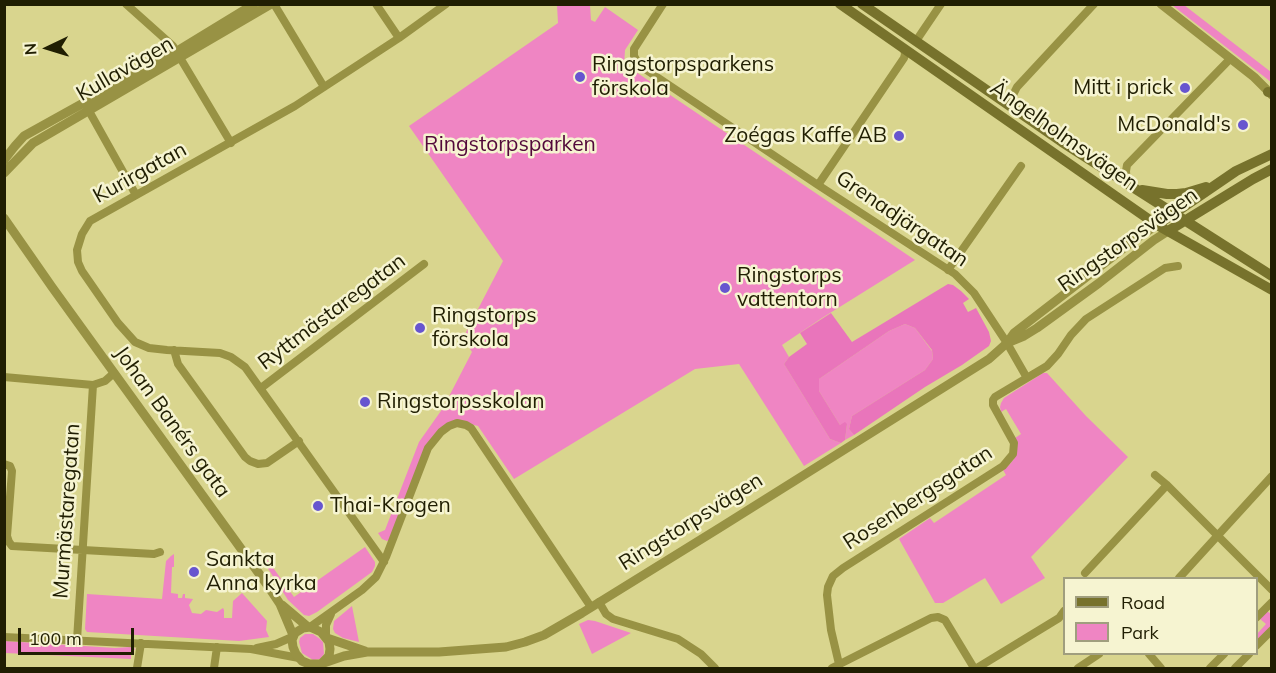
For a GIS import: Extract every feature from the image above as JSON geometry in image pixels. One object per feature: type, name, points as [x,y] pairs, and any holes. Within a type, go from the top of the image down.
[{"type":"main road","name":"Ängelholmsvägen","points":[[840,4],[903,55],[1157,225],[1272,290]]},
{"type":"main road","name":"Ängelholmsvägen","points":[[862,4],[1008,105],[1272,276]]},
{"type":"main road","name":"Ringstorpsvägen","points":[[1157,225],[1228,176],[1272,154]]},
{"type":"main road","name":"Ringstorpsvägen","points":[[1168,231],[1272,169]]},
{"type":"main road","points":[[1131,186],[1167,194],[1186,193],[1228,176]]},
{"type":"street","points":[[126,4],[173,46],[231,143]]},
{"type":"street","name":"Kullavägen","points":[[4,173],[33,143],[179,54],[254,4]]},
{"type":"street","points":[[273,4],[324,87]]},
{"type":"street","name":"Kullavägen","points":[[4,159],[24,136],[273,4]]},
{"type":"street","points":[[376,4],[399,38]]},
{"type":"street","name":"Kurirgatan","points":[[384,562],[245,367],[228,355],[149,348],[138,344],[130,338],[82,271],[78,262],[78,243],[88,223],[98,216],[295,106],[399,38],[446,4]]},
{"type":"street","name":"Grenadjärgatan","points":[[663,4],[634,49],[633,54],[637,62],[948,270],[974,293],[1007,343]]},
{"type":"street","points":[[916,41],[941,4]]},
{"type":"street","points":[[1008,105],[1017,87],[1094,4]]},
{"type":"street","points":[[1161,4],[1254,77],[1270,93]]},
{"type":"street","name":"Grenadjärgatan","points":[[818,185],[903,55]]},
{"type":"street","points":[[1131,186],[1126,171],[1127,165],[1230,59]]},
{"type":"street","points":[[88,111],[136,195]]},
{"type":"street","points":[[948,270],[1021,166]]},
{"type":"street","name":"Johan Banérs gata","points":[[4,218],[280,604],[293,636]]},
{"type":"street","name":"Ringstorpsvägen","points":[[328,663],[340,657],[367,652],[439,652],[496,648],[516,645],[544,634],[721,527],[989,359],[1007,343],[1014,333],[1157,225]]},
{"type":"street","name":"Johan Banérs gata","points":[[4,229],[34,261]]},
{"type":"street","name":"Ringstorpsvägen","points":[[1007,343],[1037,328],[1168,231]]},
{"type":"street","name":"Ryttmästaregatan","points":[[261,388],[424,264]]},
{"type":"street","name":"Rosenbergsgatan","points":[[836,666],[827,596],[830,581],[843,568],[1008,462],[1013,454],[1014,443],[995,409],[993,400],[995,397],[1047,366],[1086,319],[1165,268],[1178,266]]},
{"type":"street","points":[[1007,343],[1027,378]]},
{"type":"street","points":[[174,350],[178,363],[249,460],[258,464],[267,463],[299,441]]},
{"type":"street","points":[[4,377],[93,385],[105,381],[114,373]]},
{"type":"street","name":"Murmästaregatan","points":[[77,640],[93,385]]},
{"type":"street","points":[[251,650],[276,644],[293,636],[372,582],[384,562],[428,448],[437,435],[454,424],[461,423],[471,428],[595,604],[606,615],[678,639],[702,654],[715,669]]},
{"type":"street","points":[[4,464],[10,466],[12,471],[8,536],[12,546],[154,554],[160,552]]},
{"type":"street","points":[[1155,475],[1272,590]]},
{"type":"street","points":[[1181,577],[1272,476]]},
{"type":"street","points":[[1085,573],[1167,485]]},
{"type":"street","points":[[1258,617],[1272,602]]},
{"type":"street","name":"Johan Banérs gata","points":[[280,604],[309,627]]},
{"type":"street","points":[[4,637],[217,647],[251,650],[309,664],[328,663],[330,649],[326,625],[334,610]]},
{"type":"street","points":[[836,666],[931,618],[938,617],[945,621],[975,669],[1059,618],[1063,613]]},
{"type":"street","points":[[309,627],[319,631],[327,638]]},
{"type":"street","points":[[1258,645],[1272,630]]},
{"type":"street","points":[[293,636],[293,647],[303,662]]},
{"type":"street","name":"Ringstorpsvägen","points":[[327,638],[367,652]]},
{"type":"street","points":[[137,669],[141,643]]},
{"type":"street","points":[[214,669],[217,647]]},
{"type":"street","points":[[1078,669],[1098,655]]},
{"type":"street","points":[[1150,655],[1161,669]]},
{"type":"street","points":[[1210,669],[1223,655]]},
{"type":"street","points":[[1235,669],[1249,655]]},
{"type":"green space","name":"Ringstorpsparken","points":[[557,5],[590,5],[591,20],[595,22],[605,7],[638,30],[625,50],[624,66],[915,260],[782,345],[789,357],[784,364],[830,439],[841,443],[804,466],[739,364],[695,369],[514,479],[478,426],[463,422],[434,436],[392,539],[387,541],[382,539],[378,533],[385,530],[419,442],[443,408],[472,352],[463,338],[503,261],[409,126],[558,23]]},
{"type":"green space","points":[[1172,5],[1184,5],[1271,72],[1271,82]]},
{"type":"green space","points":[[905,324],[915,328],[932,351],[933,359],[925,370],[852,416],[849,429],[854,435],[845,440],[847,424],[840,425],[819,391],[819,379],[889,331]]},
{"type":"green space","points":[[1043,373],[1047,373],[1128,457],[1031,557],[1045,578],[1001,604],[985,578],[943,603],[935,603],[899,539],[930,518],[934,523],[1006,475],[1003,470],[1014,459],[1015,438],[1021,434],[1006,409],[1001,412],[1001,403],[1004,398]]},
{"type":"green space","points":[[365,547],[375,562],[372,572],[309,616],[304,615],[288,600],[262,559],[264,555],[294,597]]},
{"type":"green space","points":[[174,554],[171,593],[178,594],[178,598],[182,598],[185,594],[185,598],[193,599],[189,605],[192,613],[201,614],[206,610],[217,612],[223,608],[224,618],[232,618],[233,601],[242,593],[267,621],[266,630],[269,637],[239,641],[87,632],[85,629],[87,594],[162,599],[166,561]]},
{"type":"green space","points":[[352,606],[359,642],[343,638],[333,629],[334,621]]},
{"type":"green space","points":[[1267,611],[1271,614],[1271,626],[1258,641],[1258,633],[1266,624],[1260,619]]},
{"type":"green space","points":[[588,620],[631,633],[592,654],[579,624]]},
{"type":"green space","points":[[305,634],[313,634],[323,642],[324,654],[320,659],[313,660],[302,653],[299,642]]},
{"type":"green space","points":[[5,641],[136,649],[131,651],[131,659],[5,653]]},
{"type":"shaded area","points":[[948,284],[953,285],[969,299],[963,303],[968,312],[976,308],[989,332],[991,341],[989,346],[854,435],[849,429],[852,416],[925,370],[933,359],[932,350],[915,328],[905,324],[889,331],[819,379],[819,391],[840,425],[845,422],[847,424],[845,440],[841,443],[830,439],[784,364],[789,357],[807,344],[800,333],[831,313],[852,342]]},
{"type":"place","name":"Ringstorpsparkens förskola","points":[[580,77]]},
{"type":"place","name":"Mitt i prick","points":[[1185,88]]},
{"type":"place","name":"McDonald's","points":[[1243,125]]},
{"type":"place","name":"Zoégas Kaffe AB","points":[[899,136]]},
{"type":"place","name":"Ringstorps vattentorn","points":[[725,288]]},
{"type":"place","name":"Ringstorps förskola","points":[[420,328]]},
{"type":"place","name":"Ringstorpsskolan","points":[[365,402]]},
{"type":"place","name":"Thai-Krogen","points":[[318,506]]},
{"type":"place","name":"Sankta Anna kyrka","points":[[194,572]]}]
